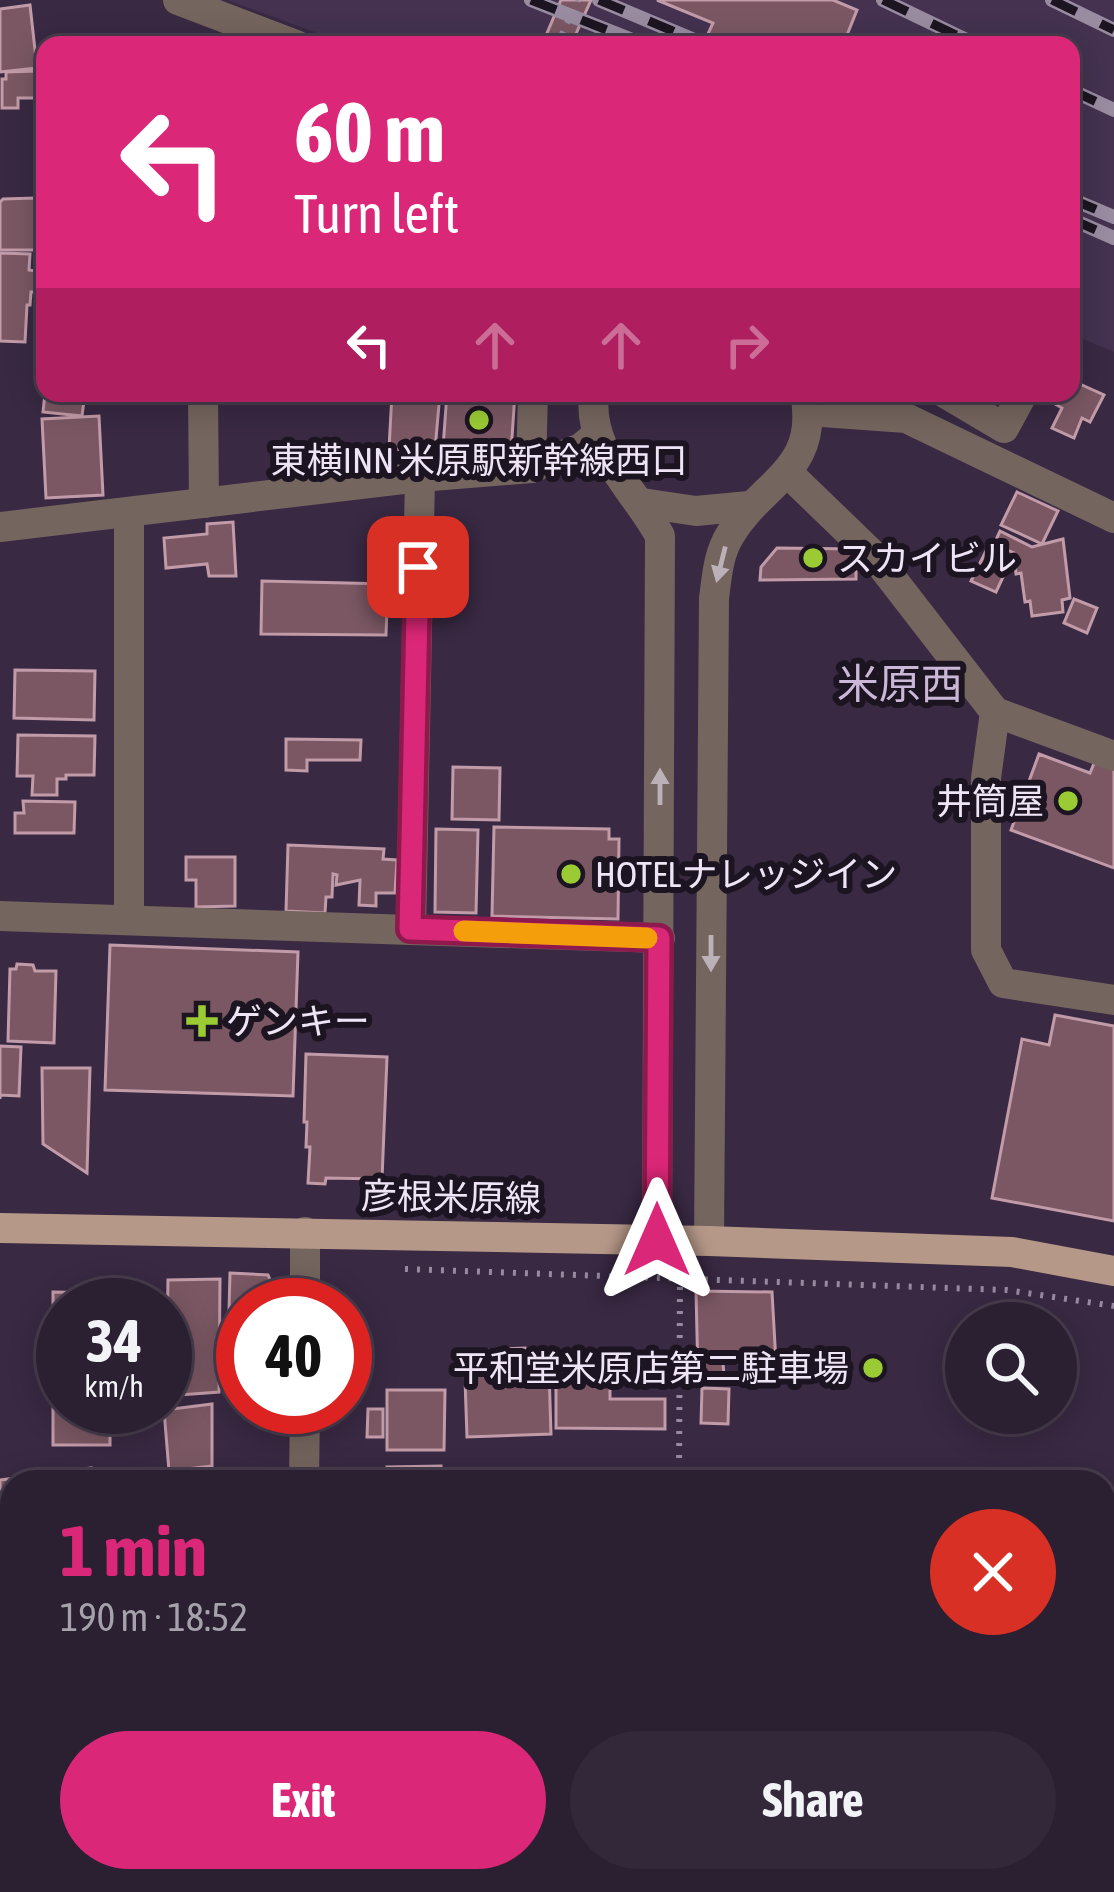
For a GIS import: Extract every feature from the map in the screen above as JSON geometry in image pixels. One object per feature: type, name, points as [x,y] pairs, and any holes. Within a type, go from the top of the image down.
[{"type":"main road","name":"彦根米原線","points":[[0,1228],[1012,1252],[1114,1270]]},
{"type":"street","points":[[178,0],[272,36]]},
{"type":"street","points":[[203,402],[204,503]]},
{"type":"street","points":[[531,468],[533,402]]},
{"type":"street","points":[[593,402],[597,435],[615,472],[642,503],[660,536],[659,938],[682,1241]]},
{"type":"street","points":[[682,1241],[713,598],[720,555],[749,506],[788,473],[802,448],[806,402],[906,418],[1114,518]]},
{"type":"street","points":[[960,402],[1004,428],[1018,402]]},
{"type":"street","points":[[0,527],[420,476],[531,468],[581,448],[597,435]]},
{"type":"street","points":[[788,473],[875,556],[994,712],[1114,756]]},
{"type":"street","points":[[410,929],[420,476]]},
{"type":"street","points":[[642,503],[696,511],[749,506]]},
{"type":"street","points":[[129,513],[129,920]]},
{"type":"street","points":[[994,712],[986,778],[986,950],[1003,982],[1114,1000]]},
{"type":"street","points":[[0,916],[659,938]]},
{"type":"street","points":[[305,1232],[305,1278]]},
{"type":"street","points":[[304,1470],[305,1434]]},
{"type":"path","points":[[561,36],[578,0]]},
{"type":"path","points":[[679,1470],[682,1241]]},
{"type":"path","points":[[399,1269],[1006,1290],[1114,1306]]},
{"type":"shaded area","points":[[227,0],[1114,0],[1114,352],[1080,338],[1080,36],[325,36]]},
{"type":"building","points":[[561,0],[591,0],[575,36],[546,36]]},
{"type":"building","points":[[657,0],[833,0],[857,10],[847,36],[707,36],[713,23]]},
{"type":"building","points":[[30,5],[36,68],[0,72],[0,9]]},
{"type":"building","points":[[36,71],[36,98],[18,98],[18,108],[2,108],[6,72]]},
{"type":"building","points":[[35,198],[36,250],[0,250],[0,202]]},
{"type":"building","points":[[0,253],[30,254],[29,270],[36,271],[35,292],[27,305],[25,342],[0,341]]},
{"type":"building","points":[[1080,384],[1104,395],[1090,422],[1082,418],[1074,438],[1052,428],[1062,408],[1055,404],[1080,402]]},
{"type":"building","points":[[44,402],[84,402],[82,416],[43,412]]},
{"type":"building","points":[[392,402],[439,402],[435,450],[389,449]]},
{"type":"building","name":"東横INN 米原駅新幹線西口","points":[[446,402],[514,402],[511,452],[443,448]]},
{"type":"building","points":[[99,416],[103,495],[46,498],[42,419]]},
{"type":"building","points":[[1017,492],[1058,511],[1042,544],[1001,525]]},
{"type":"building","points":[[233,522],[236,576],[209,576],[207,564],[166,568],[164,538],[207,534],[207,524]]},
{"type":"building","points":[[1000,531],[1032,547],[1063,539],[1070,598],[1062,600],[1063,612],[1032,616],[1021,573],[1016,574],[1014,553],[994,544]]},
{"type":"building","points":[[988,547],[1012,558],[996,592],[971,581]]},
{"type":"building","name":"スカイビル","points":[[777,548],[856,549],[856,579],[760,580],[761,567]]},
{"type":"building","points":[[262,581],[388,584],[386,635],[261,634]]},
{"type":"building","points":[[1074,599],[1097,608],[1087,633],[1064,623]]},
{"type":"building","points":[[15,670],[95,671],[94,720],[14,718]]},
{"type":"building","points":[[18,735],[95,736],[94,775],[66,775],[66,779],[57,779],[57,795],[32,795],[33,776],[17,776]]},
{"type":"building","points":[[286,739],[361,740],[360,760],[307,760],[307,771],[286,770]]},
{"type":"building","name":"井筒屋","points":[[1039,754],[1090,773],[1095,761],[1114,768],[1114,868],[1011,830]]},
{"type":"building","points":[[453,767],[500,768],[499,820],[452,819]]},
{"type":"building","points":[[23,801],[75,802],[74,833],[15,833],[15,813],[24,813]]},
{"type":"building","points":[[494,827],[609,829],[609,839],[619,839],[618,919],[492,916]]},
{"type":"building","points":[[436,829],[478,830],[476,913],[435,912]]},
{"type":"building","points":[[288,845],[384,849],[383,859],[397,860],[395,893],[376,893],[376,906],[359,905],[360,880],[336,885],[333,874],[332,897],[326,897],[325,913],[286,911]]},
{"type":"building","points":[[186,857],[235,857],[235,906],[196,907],[196,880],[186,880]]},
{"type":"building","name":"ゲンキー","points":[[110,945],[298,952],[293,1096],[105,1090]]},
{"type":"building","points":[[17,964],[33,965],[35,971],[56,971],[54,1043],[8,1041],[10,969]]},
{"type":"building","points":[[1055,1015],[1114,1026],[1114,1221],[992,1198],[1022,1039],[1049,1045]]},
{"type":"building","points":[[0,1046],[21,1047],[19,1096],[0,1095]]},
{"type":"building","points":[[306,1054],[387,1057],[382,1179],[326,1178],[325,1184],[308,1183]]},
{"type":"building","points":[[42,1068],[90,1068],[87,1173],[43,1144]]},
{"type":"building","points":[[230,1273],[269,1278],[230,1278]]},
{"type":"building","points":[[216,1279],[216,1392],[192,1394],[192,1280]]},
{"type":"building","points":[[696,1291],[772,1292],[776,1363],[723,1363],[724,1375],[698,1377]]},
{"type":"building","points":[[525,1348],[526,1372],[549,1370],[551,1434],[467,1437],[464,1351]]},
{"type":"building","points":[[556,1371],[610,1371],[610,1399],[665,1399],[665,1429],[556,1428]]},
{"type":"building","points":[[702,1388],[729,1389],[728,1424],[701,1423]]},
{"type":"building","points":[[387,1390],[445,1390],[444,1450],[387,1450]]},
{"type":"building","points":[[212,1404],[212,1466],[169,1470],[166,1434],[192,1434],[192,1406]]},
{"type":"building","points":[[372,1409],[383,1409],[383,1437],[367,1437],[372,1434]]},
{"type":"building","points":[[53,1434],[110,1434],[110,1445],[53,1445]]},
{"type":"building","points":[[441,1466],[441,1470],[387,1470]]},
{"type":"railway","points":[[531,0],[622,36]]},
{"type":"railway","points":[[599,0],[685,36]]},
{"type":"railway","points":[[883,0],[958,36]]},
{"type":"railway","points":[[1052,0],[1114,30]]},
{"type":"railway","points":[[1080,94],[1114,110]]},
{"type":"railway","points":[[1080,203],[1114,217]]},
{"type":"railway","points":[[1080,223],[1114,238]]},
{"type":"slow traffic","points":[[464,931],[647,938]]},
{"type":"place","name":"東横INN 米原駅新幹線西口","points":[[479,420]]},
{"type":"place","name":"スカイビル","points":[[813,558]]},
{"type":"place","name":"井筒屋","points":[[1068,801]]},
{"type":"place","name":"HOTELナレッジイン","points":[[571,874]]},
{"type":"place","name":"ゲンキー","points":[[202,1021]]},
{"type":"place","name":"平和堂米原店第二駐車場","points":[[873,1368]]},
{"type":"district","name":"米原西","points":[[900,684]]},
{"type":"route","points":[[418,567],[410,929],[659,938],[657,1240]]}]
